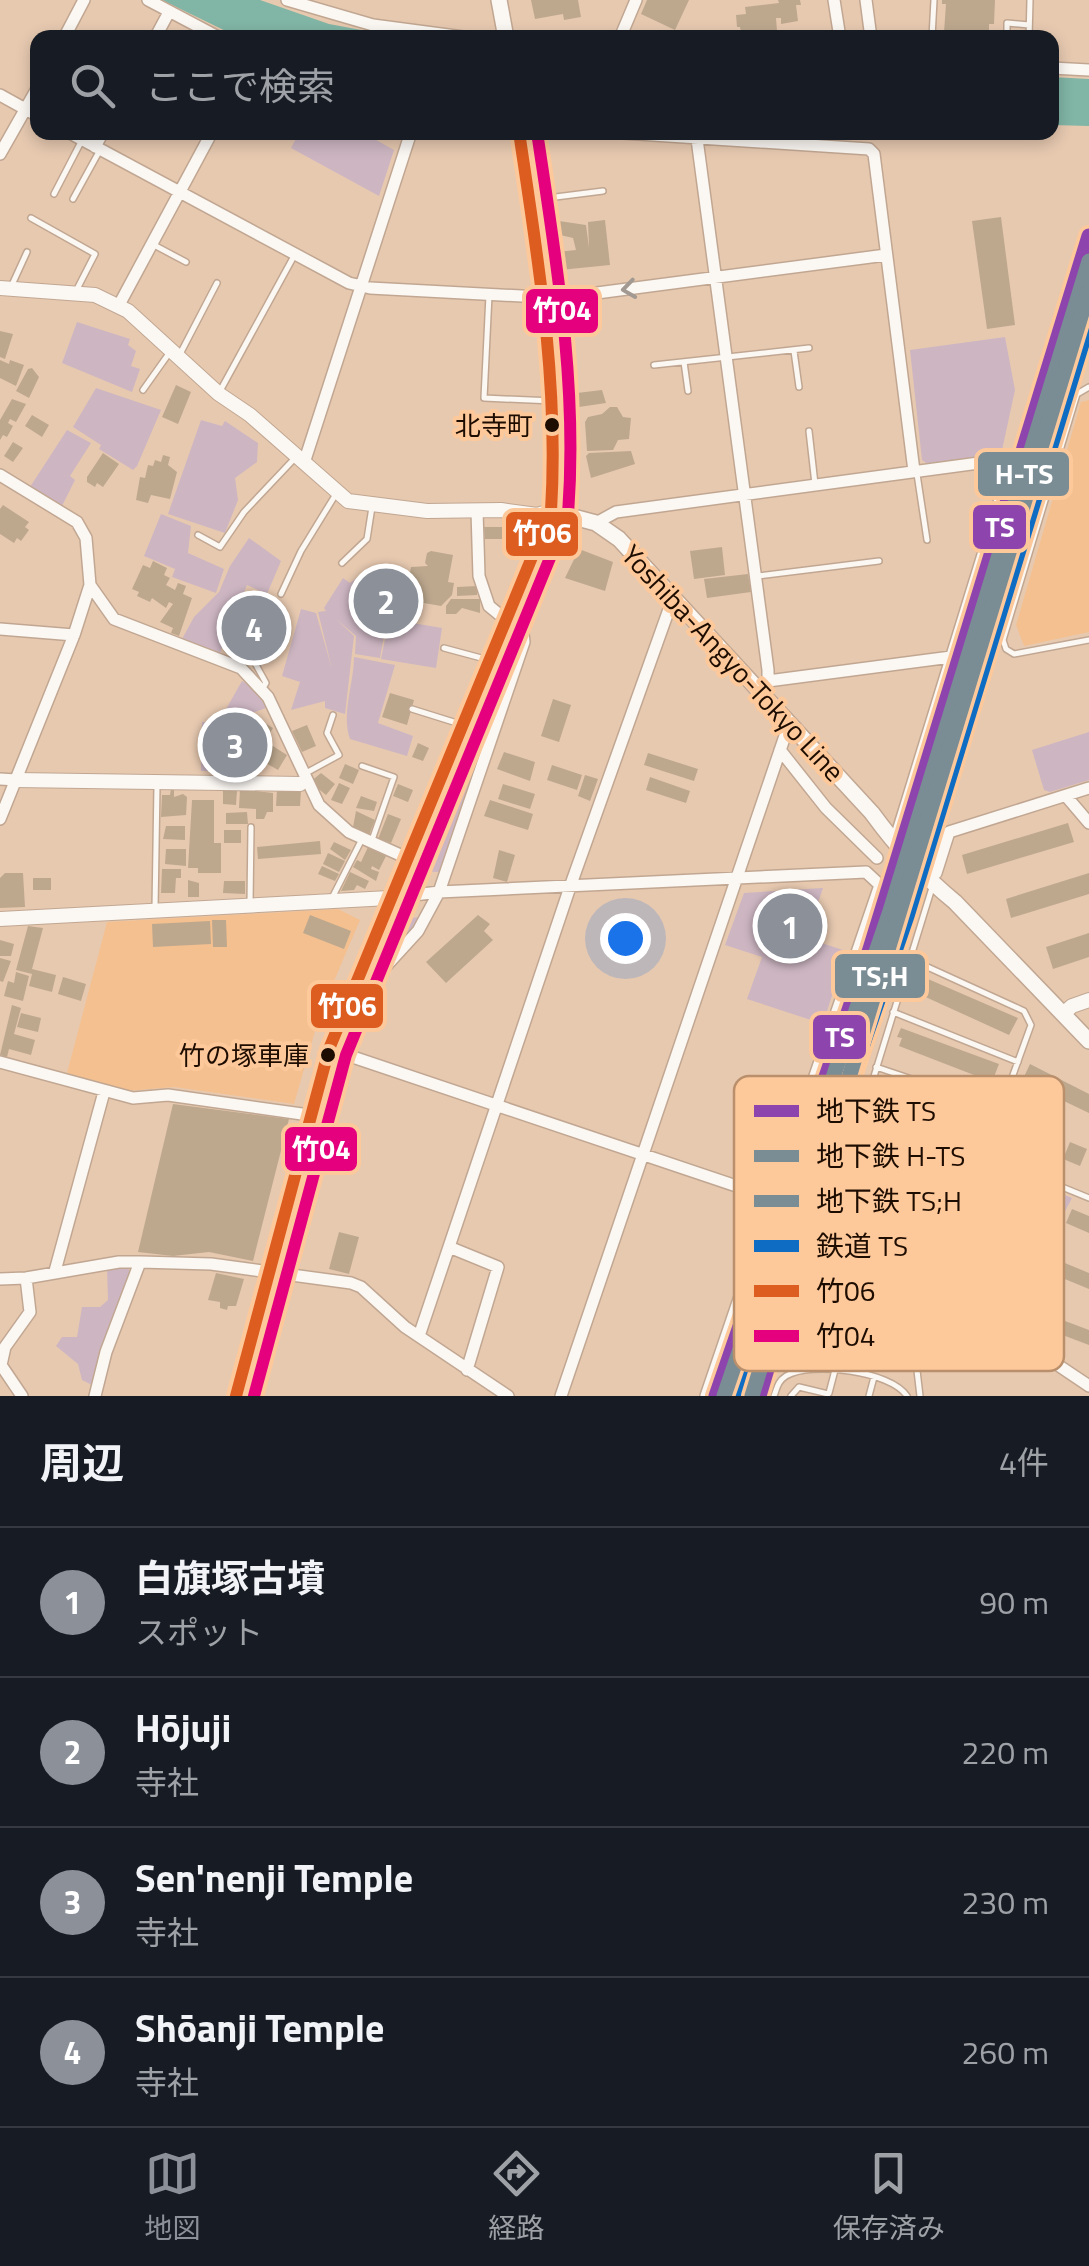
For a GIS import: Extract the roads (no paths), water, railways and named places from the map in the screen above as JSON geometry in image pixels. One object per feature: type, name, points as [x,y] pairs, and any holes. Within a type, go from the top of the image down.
[{"type":"main road","points":[[499,0],[505,30]]},
{"type":"main road","points":[[236,1396],[329,1049],[551,511],[556,401],[520,140]]},
{"type":"main road","name":"Yoshiba-Angyo-Tokyo Line","points":[[551,511],[596,523],[619,539],[764,686],[790,724],[895,836],[936,873],[956,902]]},
{"type":"main road","name":"Yoshiba-Angyo-Tokyo Line","points":[[895,836],[932,884],[956,902],[1089,1041]]},
{"type":"street","points":[[68,30],[84,0]]},
{"type":"street","points":[[148,0],[204,30]]},
{"type":"street","points":[[288,0],[372,25],[410,30]]},
{"type":"street","points":[[623,30],[636,0]]},
{"type":"street","points":[[834,0],[839,30]]},
{"type":"street","points":[[866,0],[870,30]]},
{"type":"street","points":[[159,30],[169,12]]},
{"type":"street","points":[[1059,68],[1089,70]]},
{"type":"street","points":[[0,95],[30,111]]},
{"type":"street","points":[[0,154],[30,115]]},
{"type":"street","points":[[82,140],[349,283],[362,286],[559,298],[886,255]]},
{"type":"street","points":[[98,149],[101,140]]},
{"type":"street","points":[[118,305],[208,140]]},
{"type":"street","points":[[300,459],[362,286],[408,140]]},
{"type":"street","points":[[916,471],[874,154],[870,149],[697,140],[756,577],[764,686],[951,657]]},
{"type":"street","points":[[6,289],[95,296],[118,305],[145,322],[219,394],[250,415],[348,501],[372,506],[501,510],[537,515],[551,511]]},
{"type":"street","points":[[596,523],[616,512],[1001,460],[1006,480],[895,836],[869,872]]},
{"type":"street","points":[[0,474],[76,522],[86,538],[90,586],[74,635],[8,779],[0,819]]},
{"type":"street","points":[[360,968],[386,966],[418,931],[439,892],[524,642],[523,634],[489,606],[480,576],[478,511]]},
{"type":"street","points":[[90,586],[114,620],[241,668],[262,689],[320,806],[340,826],[407,858]]},
{"type":"street","points":[[419,1336],[570,887],[673,598]]},
{"type":"street","points":[[0,629],[74,635]]},
{"type":"street","points":[[561,1396],[790,724]]},
{"type":"street","points":[[780,750],[826,808],[877,858]]},
{"type":"street","points":[[8,779],[304,780]]},
{"type":"street","points":[[936,873],[948,832],[1089,788]]},
{"type":"street","points":[[1066,796],[1089,823]]},
{"type":"street","points":[[0,919],[439,892],[869,872]]},
{"type":"street","points":[[814,1076],[880,885],[869,872]]},
{"type":"street","points":[[1064,1013],[1089,1000]]},
{"type":"street","points":[[329,1049],[734,1185]]},
{"type":"street","points":[[0,1062],[133,1098],[168,1095],[310,1115]]},
{"type":"street","points":[[55,1271],[104,1092]]},
{"type":"street","points":[[449,1246],[498,1266],[467,1370]]},
{"type":"street","points":[[95,1396],[106,1352],[140,1262]]},
{"type":"street","points":[[0,1279],[140,1262],[210,1264],[351,1283],[467,1370],[486,1390],[508,1396]]},
{"type":"street","points":[[22,1396],[3,1373],[1,1364],[5,1347],[30,1312],[26,1278]]},
{"type":"street","points":[[706,1396],[734,1312]]},
{"type":"street","points":[[1064,1369],[1089,1386]]},
{"type":"lane","points":[[1030,0],[1030,30]]},
{"type":"lane","points":[[932,30],[934,1]]},
{"type":"lane","points":[[1007,30],[1008,23],[1030,25]]},
{"type":"lane","points":[[54,194],[82,140]]},
{"type":"lane","points":[[72,199],[98,149]]},
{"type":"lane","points":[[529,200],[603,191]]},
{"type":"lane","points":[[32,218],[95,254],[74,294]]},
{"type":"lane","points":[[152,243],[186,262]]},
{"type":"lane","points":[[6,289],[27,252]]},
{"type":"lane","points":[[219,394],[296,254]]},
{"type":"lane","points":[[143,390],[175,353],[217,284]]},
{"type":"lane","points":[[489,295],[484,398],[556,401]]},
{"type":"lane","points":[[654,364],[810,348]]},
{"type":"lane","points":[[794,350],[799,388]]},
{"type":"lane","points":[[684,362],[688,391]]},
{"type":"lane","points":[[1089,387],[1077,394],[1003,640],[1006,649],[1014,654],[1089,640]]},
{"type":"lane","points":[[809,431],[815,484]]},
{"type":"lane","points":[[198,535],[220,547],[244,512],[300,459]]},
{"type":"lane","points":[[916,471],[927,540]]},
{"type":"lane","points":[[281,594],[336,494]]},
{"type":"lane","points":[[342,563],[367,539],[372,506]]},
{"type":"lane","points":[[756,577],[879,561]]},
{"type":"lane","points":[[239,634],[266,684],[262,689]]},
{"type":"lane","points":[[444,648],[490,661]]},
{"type":"lane","points":[[412,709],[463,725]]},
{"type":"lane","points":[[304,780],[338,756],[327,733],[333,715]]},
{"type":"lane","points":[[330,900],[366,841],[394,777],[362,766]]},
{"type":"lane","points":[[155,911],[158,782]]},
{"type":"lane","points":[[250,906],[251,827]]},
{"type":"lane","points":[[873,1076],[931,891]]},
{"type":"lane","points":[[910,958],[1024,1011],[1031,1025],[1013,1076]]},
{"type":"lane","points":[[893,1012],[1018,1062]]},
{"type":"lane","points":[[876,1066],[905,1076]]},
{"type":"lane","points":[[1064,1189],[1089,1198]]},
{"type":"lane","points":[[774,1396],[780,1382],[792,1374],[824,1371]]},
{"type":"lane","points":[[841,1371],[894,1383],[907,1396]]},
{"type":"lane","points":[[869,1396],[874,1377]]},
{"type":"lane","points":[[790,1396],[799,1387],[828,1395]]},
{"type":"water","points":[[162,0],[260,0],[329,24],[361,30],[224,30]]},
{"type":"water","points":[[1059,77],[1089,79],[1089,126],[1059,125]]},
{"type":"metro line","name":"TS","points":[[826,1076],[870,949],[1089,236]]},
{"type":"metro line","name":"H-TS","points":[[834,1076],[890,911],[1089,261]]},
{"type":"metro line","name":"TS;H","points":[[850,1076],[1089,290]]},
{"type":"metro line","name":"TS","points":[[716,1396],[734,1344]]},
{"type":"metro line","name":"H-TS","points":[[724,1396],[734,1367]]},
{"type":"metro line","name":"TS;H","points":[[752,1396],[760,1371]]},
{"type":"metro line","name":"TS","points":[[759,1396],[766,1371]]},
{"type":"rail line","name":"TS","points":[[852,1076],[907,916],[1089,321]]},
{"type":"rail line","name":"TS","points":[[742,1396],[751,1371]]},
{"type":"place","name":"北寺町","points":[[552,425]]},
{"type":"place","name":"Hōjuji","points":[[386,601]]},
{"type":"place","name":"Shōanji Temple","points":[[254,628]]},
{"type":"place","name":"Sen'nenji Temple","points":[[235,745]]},
{"type":"place","name":"白旗塚古墳","points":[[790,926]]},
{"type":"place","name":"竹の塚車庫","points":[[328,1055]]}]
